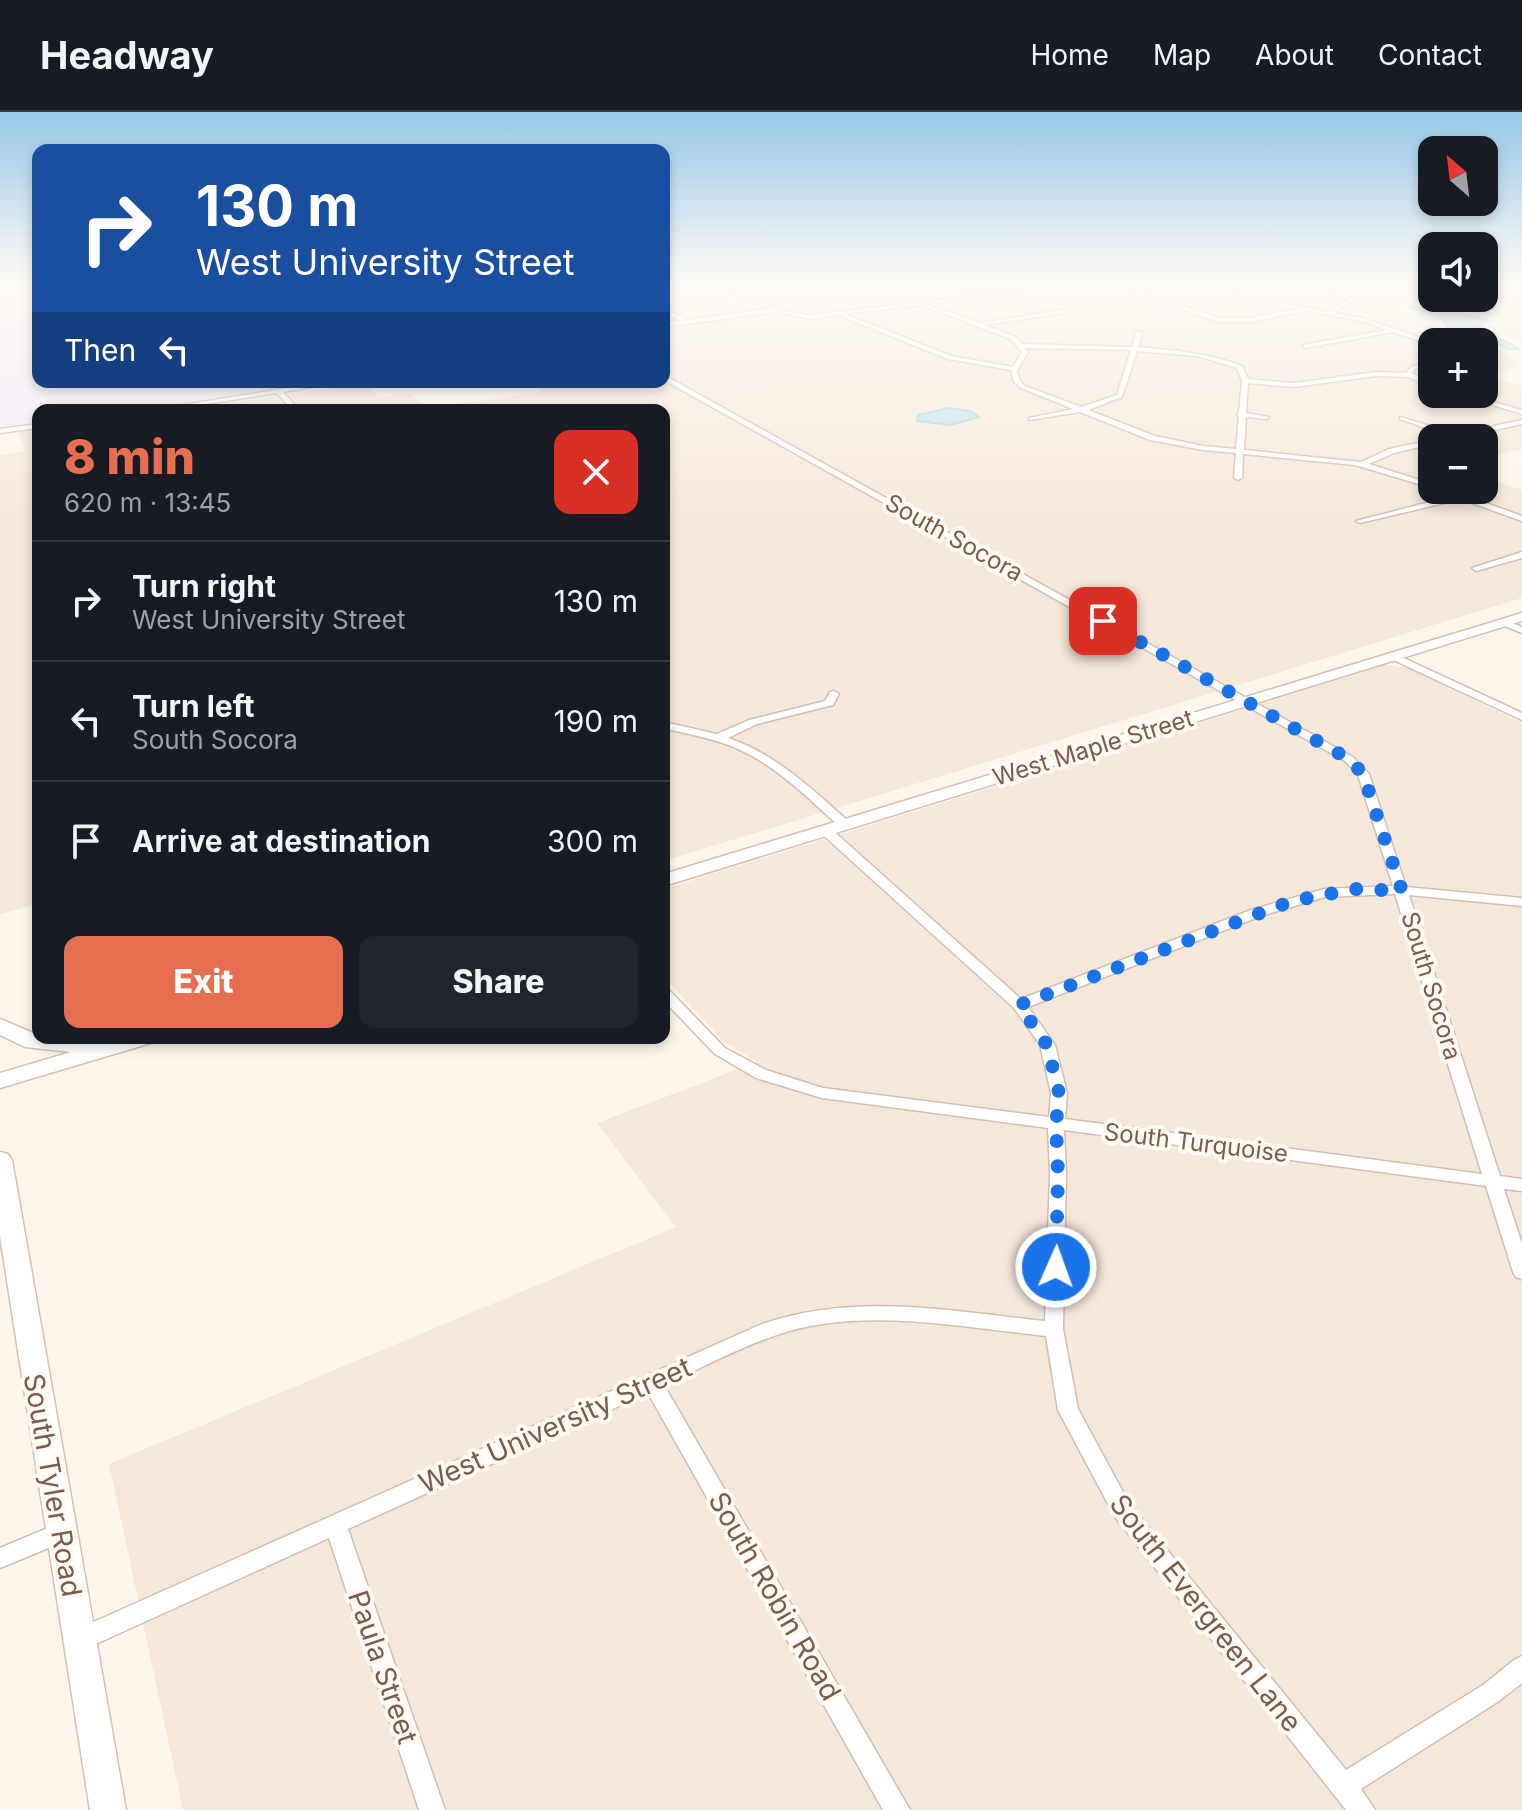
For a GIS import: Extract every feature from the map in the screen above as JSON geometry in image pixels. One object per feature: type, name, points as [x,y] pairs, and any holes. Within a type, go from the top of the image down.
[{"type":"main road","name":"West Maple Street","points":[[670,878],[1522,617]]},
{"type":"main road","points":[[0,1026],[32,1041]]},
{"type":"main road","points":[[62,1044],[108,1049]]},
{"type":"main road","points":[[0,1081],[124,1044]]},
{"type":"main road","name":"South Tyler Road","points":[[1,1167],[108,1810]]},
{"type":"street","points":[[969,361],[1016,369]]},
{"type":"street","points":[[1020,361],[1014,377],[1023,387],[1153,438],[1238,452],[1361,465],[1418,482]]},
{"type":"street","points":[[1031,419],[1104,404],[1120,396],[1132,361]]},
{"type":"street","points":[[1229,361],[1240,367],[1245,381],[1240,414],[1238,478]]},
{"type":"street","points":[[1409,375],[1409,370],[1418,367]]},
{"type":"street","points":[[1245,381],[1294,385],[1376,374],[1409,375],[1418,380]]},
{"type":"street","name":"South Socora","points":[[670,380],[1349,759],[1363,774],[1522,1272]]},
{"type":"street","points":[[198,404],[307,388]]},
{"type":"street","points":[[280,393],[290,404]]},
{"type":"street","points":[[1498,401],[1512,398]]},
{"type":"street","points":[[1498,405],[1522,412]]},
{"type":"street","points":[[1240,414],[1266,417]]},
{"type":"street","points":[[1402,418],[1418,424]]},
{"type":"street","points":[[1498,427],[1522,422]]},
{"type":"street","points":[[0,431],[32,427]]},
{"type":"street","points":[[1361,465],[1377,456],[1418,446]]},
{"type":"street","points":[[1360,521],[1432,504]]},
{"type":"street","points":[[1480,504],[1522,519]]},
{"type":"street","points":[[1476,568],[1522,555]]},
{"type":"street","points":[[1503,622],[1522,630]]},
{"type":"street","points":[[1393,656],[1522,717]]},
{"type":"street","points":[[718,738],[753,722],[829,703],[834,694]]},
{"type":"street","points":[[670,726],[718,738],[770,762],[845,825]]},
{"type":"street","name":"South Evergreen Lane","points":[[826,831],[1019,1005],[1047,1045],[1059,1093],[1054,1329],[1068,1410],[1122,1510],[1362,1810]]},
{"type":"street","points":[[1019,1005],[1292,901],[1356,889],[1522,902]]},
{"type":"street","name":"South Turquoise","points":[[670,999],[720,1051],[761,1074],[822,1093],[1522,1185]]},
{"type":"street","name":"West University Street","points":[[79,1640],[769,1329],[830,1315],[884,1312],[1054,1329]]},
{"type":"street","name":"South Robin Road","points":[[652,1382],[897,1810]]},
{"type":"street","name":"Paula Street","points":[[335,1524],[432,1810]]},
{"type":"street","points":[[0,1558],[62,1532]]},
{"type":"street","points":[[1343,1786],[1491,1693],[1522,1668]]},
{"type":"shaded area","points":[[0,361],[32,361],[32,388],[286,388],[178,404],[32,404],[32,425],[0,429]]},
{"type":"shaded area","points":[[670,361],[1418,361],[1418,408],[1498,408],[1498,379],[1522,385],[1522,449],[1498,455],[1498,424],[1418,424],[1418,504],[1498,504],[1498,482],[1522,490],[1522,598],[670,859],[670,404],[457,404],[542,392],[536,388],[670,388]]},
{"type":"shaded area","points":[[1498,361],[1515,361],[1518,368],[1498,373]]},
{"type":"shaded area","points":[[336,388],[370,388],[380,397],[409,393],[424,404],[220,404]]},
{"type":"shaded area","points":[[32,430],[32,906],[0,914],[0,455],[25,451],[18,431]]},
{"type":"shaded area","points":[[1386,665],[1409,668],[1522,723],[1522,1810],[183,1810],[109,1464],[676,1227],[597,1123],[757,1062],[722,1040],[670,984],[670,887]]},
{"type":"water","points":[[949,408],[970,411],[979,417],[951,425],[917,421],[918,415]]},
{"type":"route","points":[[1056,1267],[1056,1125],[1059,1093],[1047,1045],[1019,1005],[1292,901],[1356,889],[1402,891],[1363,774],[1349,759],[1103,621]]}]
